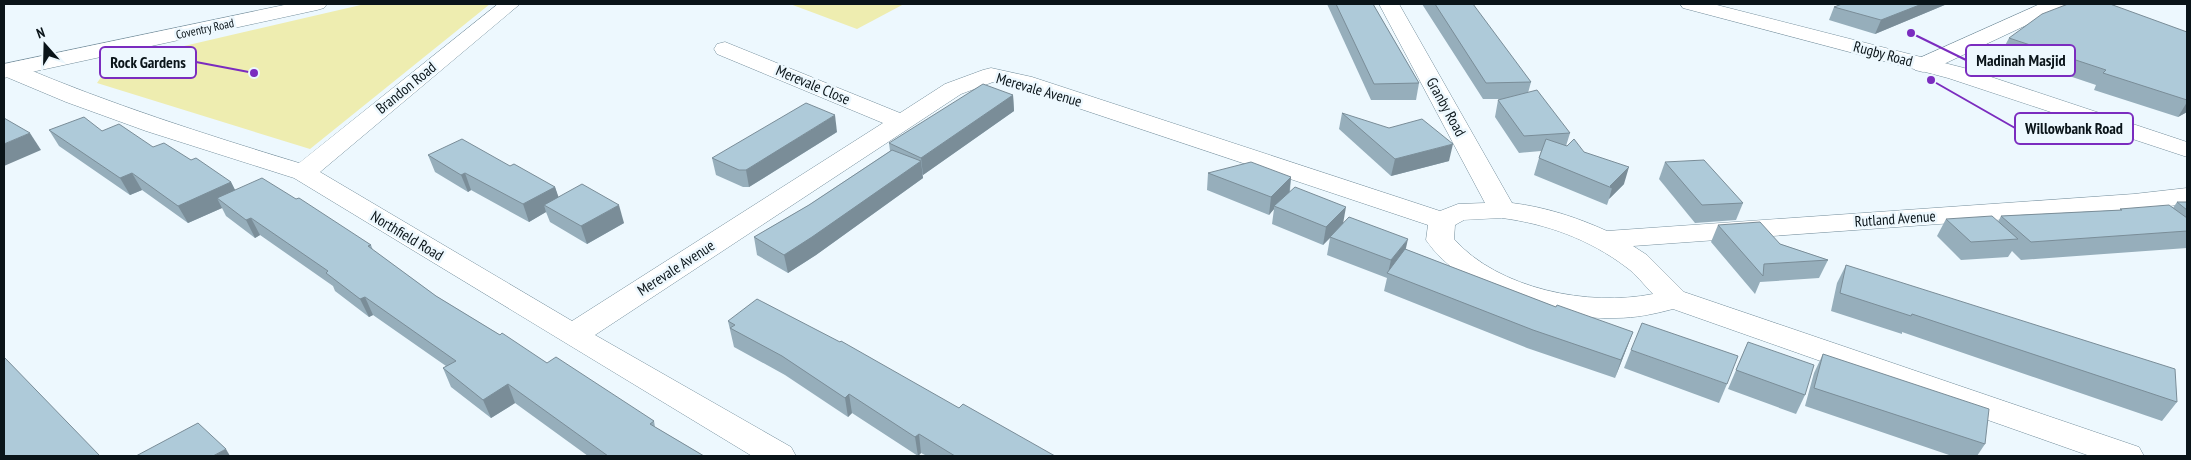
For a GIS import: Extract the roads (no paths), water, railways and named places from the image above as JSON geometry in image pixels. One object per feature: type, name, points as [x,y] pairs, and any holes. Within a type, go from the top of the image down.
[{"type":"street","name":"Brandon Road","points":[[303,173],[510,4]]},
{"type":"street","name":"Granby Road","points":[[1389,4],[1502,210]]},
{"type":"street","name":"Rugby Road","points":[[1690,4],[1923,64],[2187,150]]},
{"type":"street","points":[[1923,64],[2053,4]]},
{"type":"street","name":"Coventry Road","points":[[7,71],[308,5]]},
{"type":"street","name":"Merevale Close","points":[[725,48],[902,122]]},
{"type":"street","name":"Northfield Road","points":[[7,71],[154,126],[303,173],[572,335],[779,456]]},
{"type":"street","name":"Merevale Avenue","points":[[572,335],[953,89],[991,75],[1024,82],[1442,221]]},
{"type":"street","name":"Rutland Avenue","points":[[1603,240],[2134,202],[2187,196]]},
{"type":"street","points":[[1674,299],[1636,307],[1589,308],[1535,297],[1495,281],[1460,262],[1440,240],[1442,221],[1458,212],[1502,210],[1534,214],[1569,224],[1603,240],[1637,261],[1674,299],[2127,456]]},
{"type":"place","name":"Madinah Masjid","points":[[1911,33]]},
{"type":"place","name":"Rock Gardens","points":[[254,73]]},
{"type":"place","name":"Willowbank Road","points":[[1931,80]]}]
